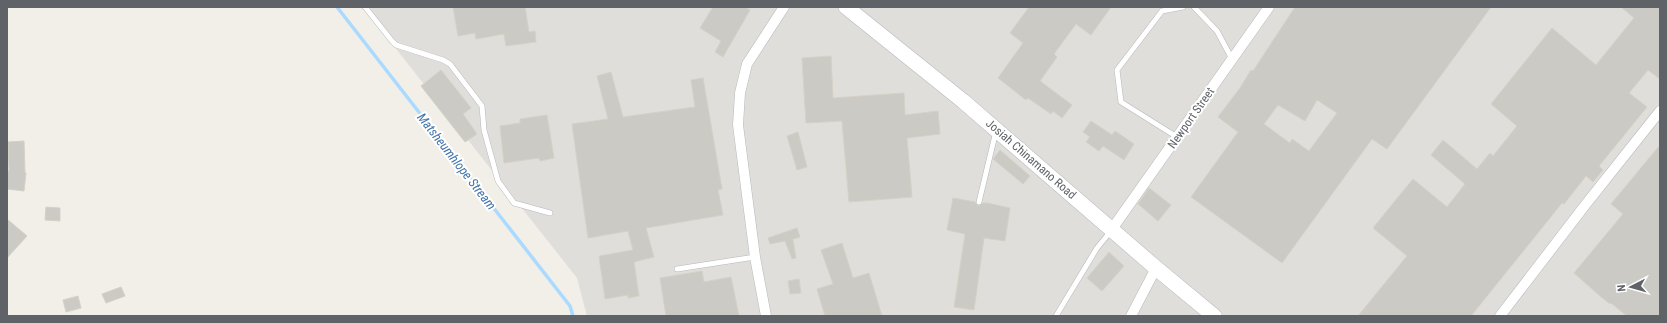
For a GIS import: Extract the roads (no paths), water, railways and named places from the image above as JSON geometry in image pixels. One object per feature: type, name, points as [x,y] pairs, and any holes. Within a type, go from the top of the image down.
[{"type":"street","points":[[766,316],[754,257],[738,125],[740,93],[747,64],[784,7]]},
{"type":"street","name":"Josiah Chinamano Road","points":[[846,7],[963,101],[1156,268],[1214,316]]},
{"type":"street","name":"Newport Street","points":[[1112,229],[1269,7]]},
{"type":"street","points":[[1500,316],[1660,111]]},
{"type":"street","points":[[1131,316],[1156,268]]},
{"type":"lane","points":[[364,7],[396,45],[443,60],[450,64],[482,106],[484,130],[498,181],[502,188],[514,203],[550,213]]},
{"type":"lane","points":[[1177,137],[1121,102],[1117,70],[1162,11],[1183,7]]},
{"type":"lane","points":[[1194,7],[1217,31],[1232,60]]},
{"type":"lane","points":[[979,202],[996,129]]},
{"type":"lane","points":[[1056,316],[1097,248],[1112,229]]},
{"type":"lane","points":[[677,269],[754,257]]},
{"type":"waterway","name":"Matsheumhlope Stream","points":[[337,7],[570,306],[573,316]]}]
